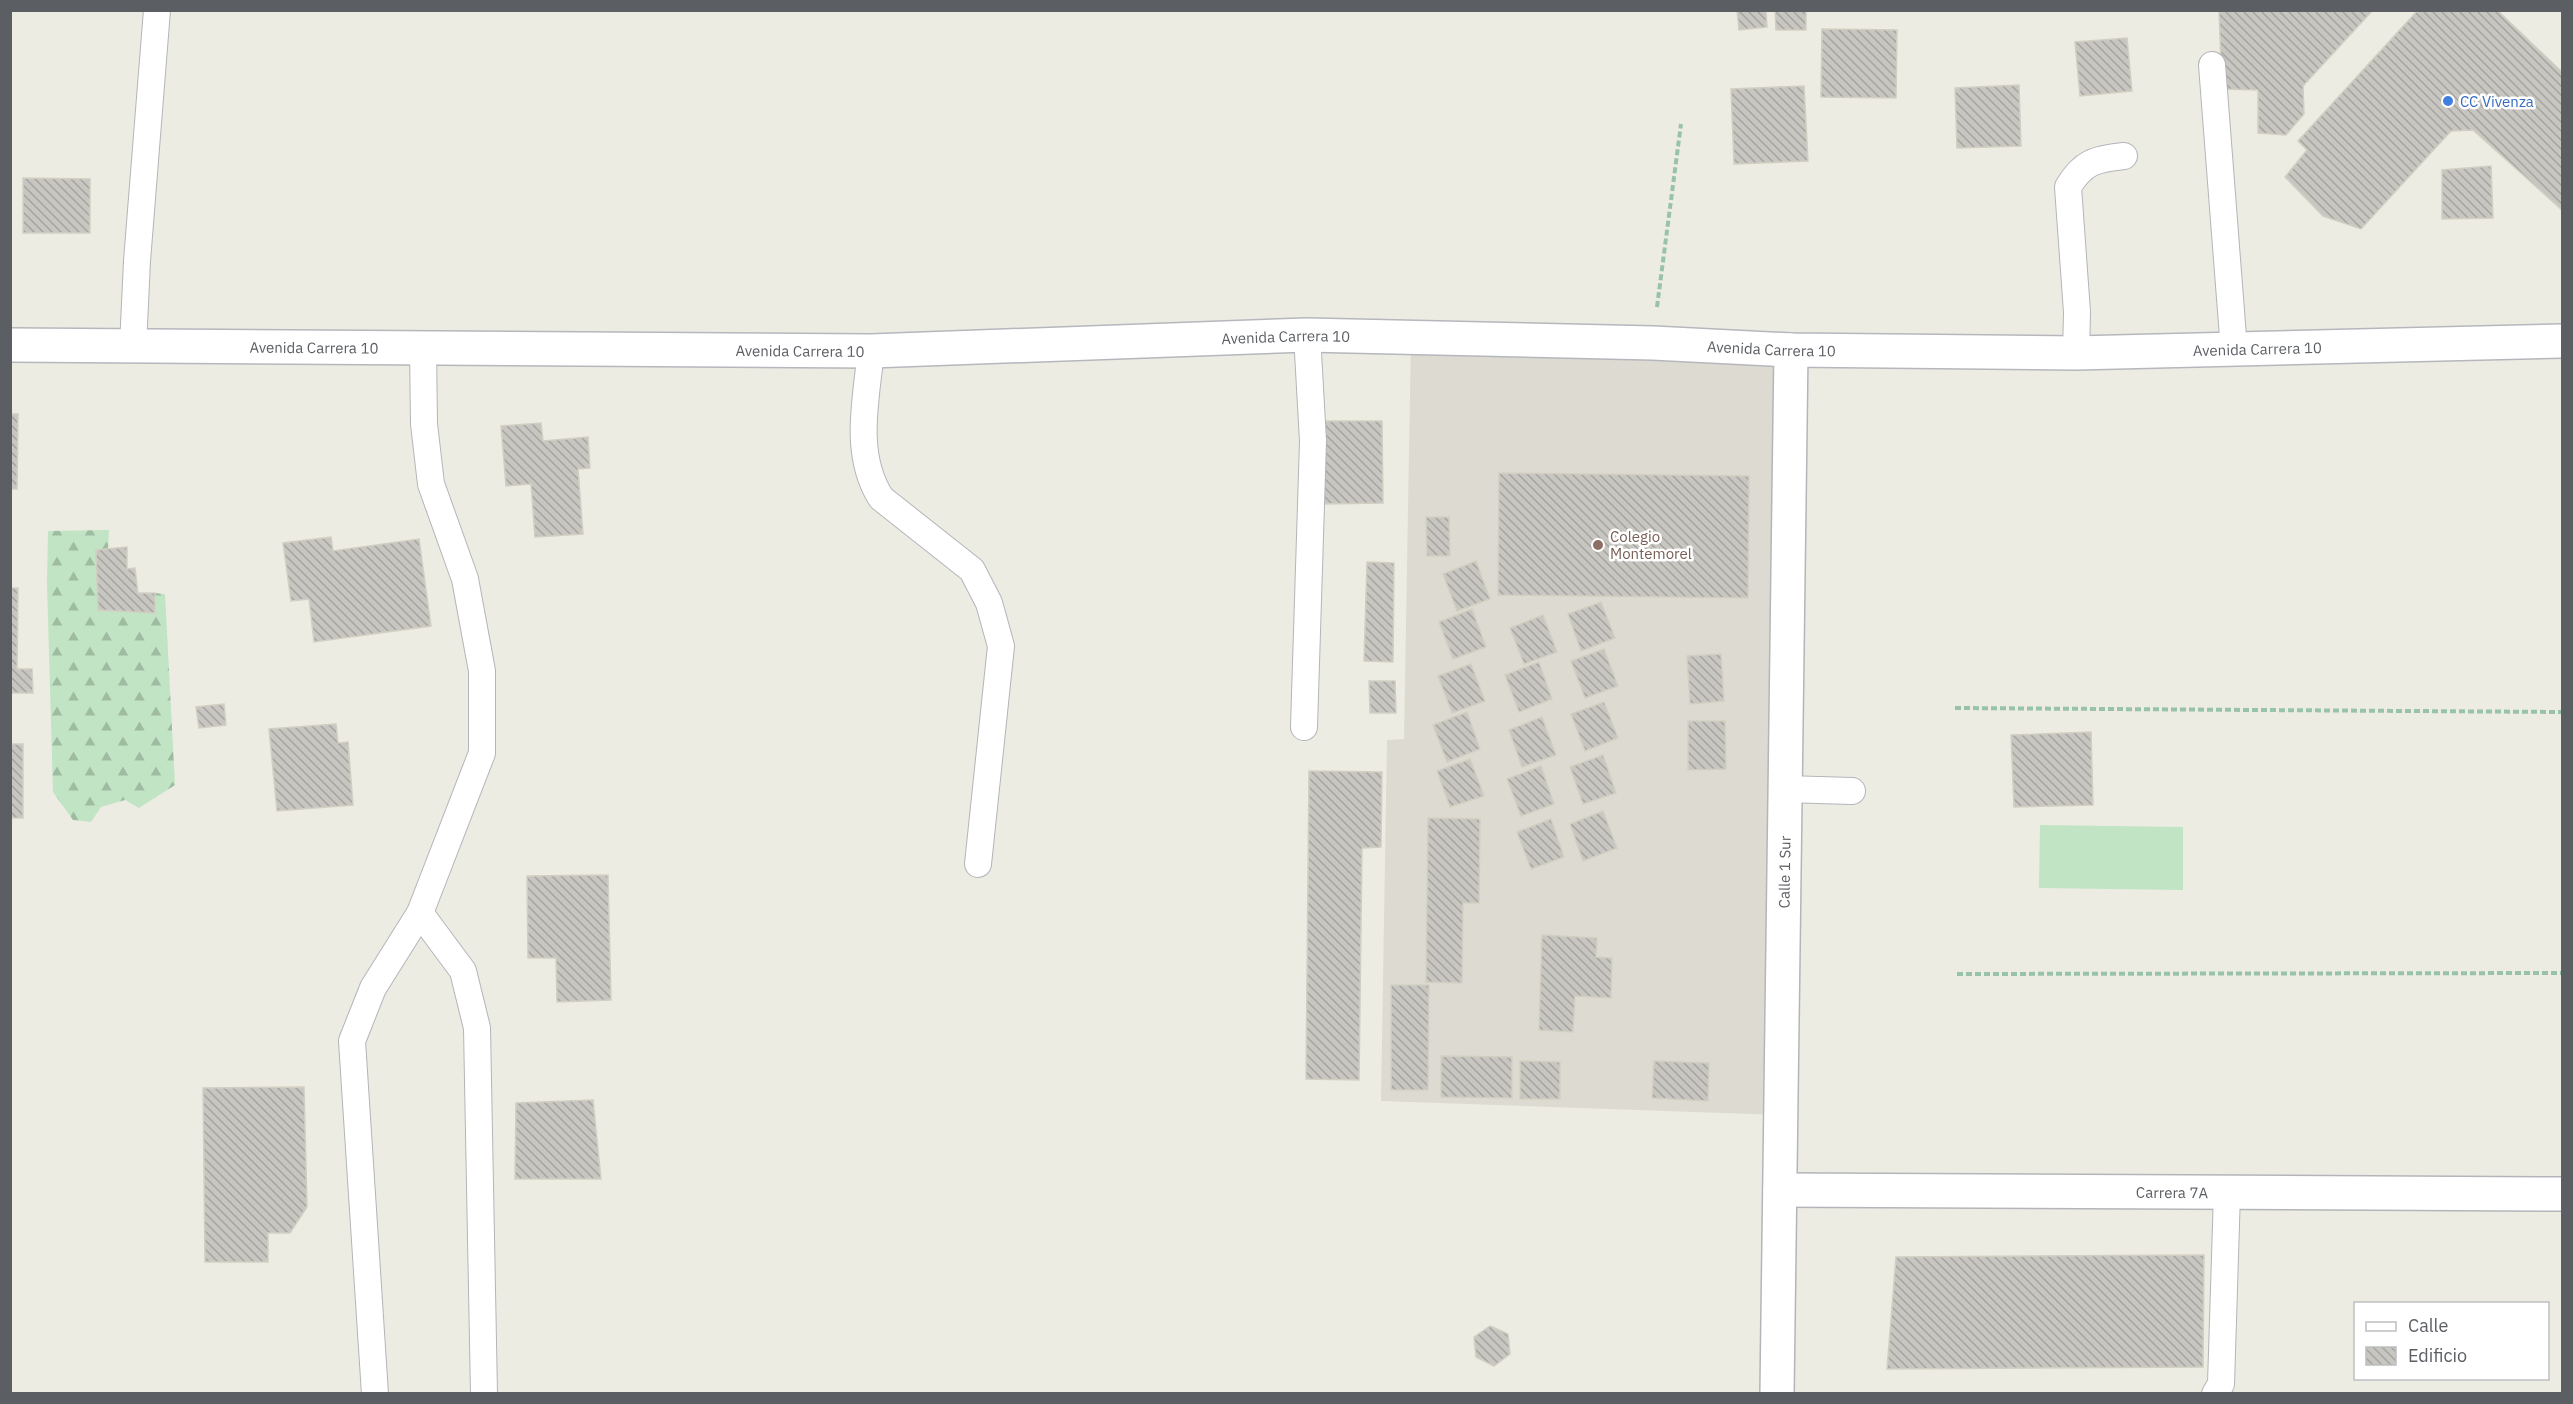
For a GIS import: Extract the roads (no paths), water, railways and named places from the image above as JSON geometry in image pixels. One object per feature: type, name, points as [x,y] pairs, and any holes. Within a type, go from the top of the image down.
[{"type":"street","name":"Avenida Carrera 10","points":[[10,345],[870,351],[1307,335],[1653,343],[1791,350],[2076,353],[2562,341]]},
{"type":"street","name":"Calle 1 Sur","points":[[1777,1394],[1791,350]]},
{"type":"street","name":"Carrera 7A","points":[[1780,1190],[2562,1194]]},
{"type":"lane","points":[[133,346],[137,261],[157,10]]},
{"type":"lane","points":[[2212,65],[2234,350]]},
{"type":"lane","points":[[2076,353],[2077,312],[2068,187],[2078,171],[2102,158],[2124,156]]},
{"type":"lane","points":[[1304,728],[1313,441],[1307,335]]},
{"type":"lane","points":[[375,1394],[352,1041],[373,988],[420,913],[482,753],[482,671],[465,579],[431,484],[424,424],[423,348]]},
{"type":"lane","points":[[870,351],[863,432],[867,469],[872,484],[881,498],[972,570],[989,603],[1001,646],[978,864]]},
{"type":"lane","points":[[1785,789],[1852,791]]},
{"type":"lane","points":[[420,913],[463,970],[477,1028],[484,1394]]},
{"type":"lane","points":[[2215,1394],[2221,1384],[2227,1193]]},
{"type":"place","name":"CC Vivenza","points":[[2448,101]]},
{"type":"place","name":"Colegio Montemorel","points":[[1598,545]]}]
